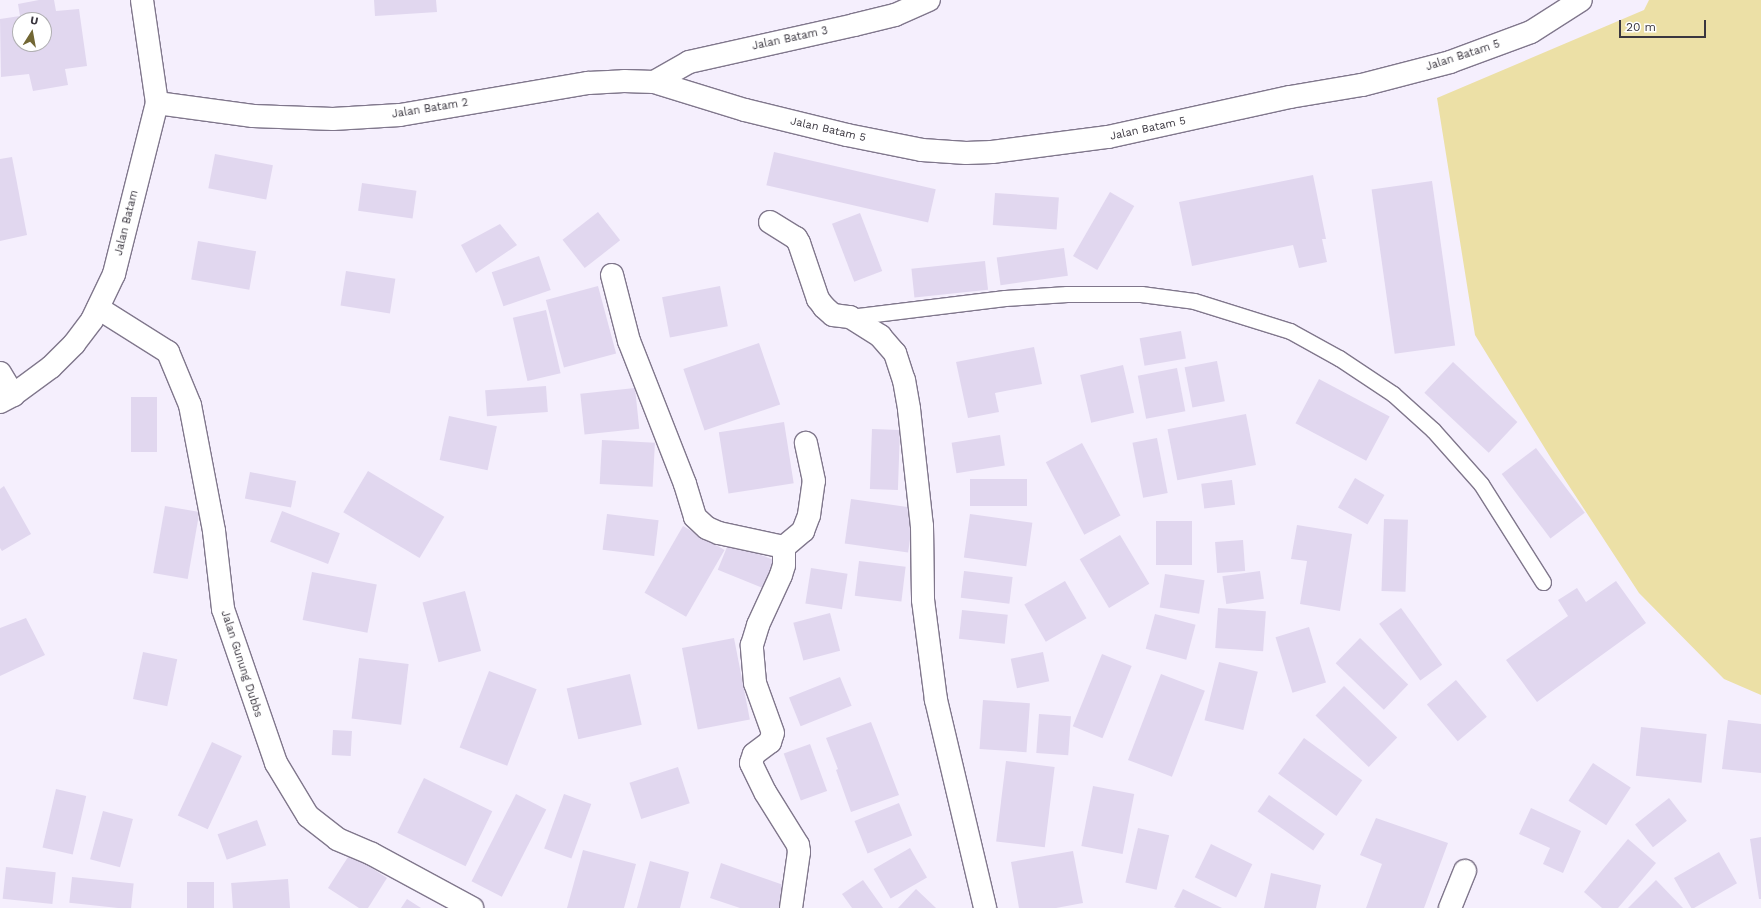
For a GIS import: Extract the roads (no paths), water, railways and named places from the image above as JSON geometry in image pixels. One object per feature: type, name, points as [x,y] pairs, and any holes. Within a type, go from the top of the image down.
[{"type":"street","name":"Jalan Batam","points":[[6,398],[51,366],[74,344],[92,320],[114,274],[157,102],[142,0]]},
{"type":"street","name":"Jalan Batam 3","points":[[654,82],[689,62],[895,15],[929,0]]},
{"type":"street","name":"Jalan Batam 5","points":[[700,96],[745,110],[796,123],[922,150],[966,153],[1038,147],[1108,137],[1290,97],[1362,85],[1450,62],[1531,32],[1581,0]]},
{"type":"street","name":"Jalan Batam 2","points":[[157,102],[253,116],[333,119],[400,115],[588,83],[624,81],[654,82],[700,96]]},
{"type":"street","points":[[770,222],[796,238],[818,299],[824,307],[833,315],[850,318],[880,336],[895,353],[904,380],[909,409],[922,526],[923,600],[936,700],[985,908]]},
{"type":"street","points":[[612,275],[629,340],[685,484],[696,517],[707,528],[719,533],[784,547]]},
{"type":"street","name":"Jalan Gunung Dubbs","points":[[98,308],[168,352],[190,405],[214,531],[223,609],[251,696],[276,763],[308,816],[337,838],[372,854],[472,908]]},
{"type":"street","points":[[0,373],[6,398]]},
{"type":"street","points":[[790,908],[799,852],[798,845],[765,792],[751,763],[754,754],[770,742],[772,737],[772,728],[755,682],[752,645],[758,625],[781,575],[784,565],[784,547],[803,531],[809,515],[814,481],[806,443]]},
{"type":"street","points":[[1450,908],[1465,871]]},
{"type":"lane","points":[[850,318],[1005,298],[1067,294],[1141,294],[1194,301],[1290,331],[1339,358],[1393,394],[1433,430],[1481,484],[1543,582]]}]
